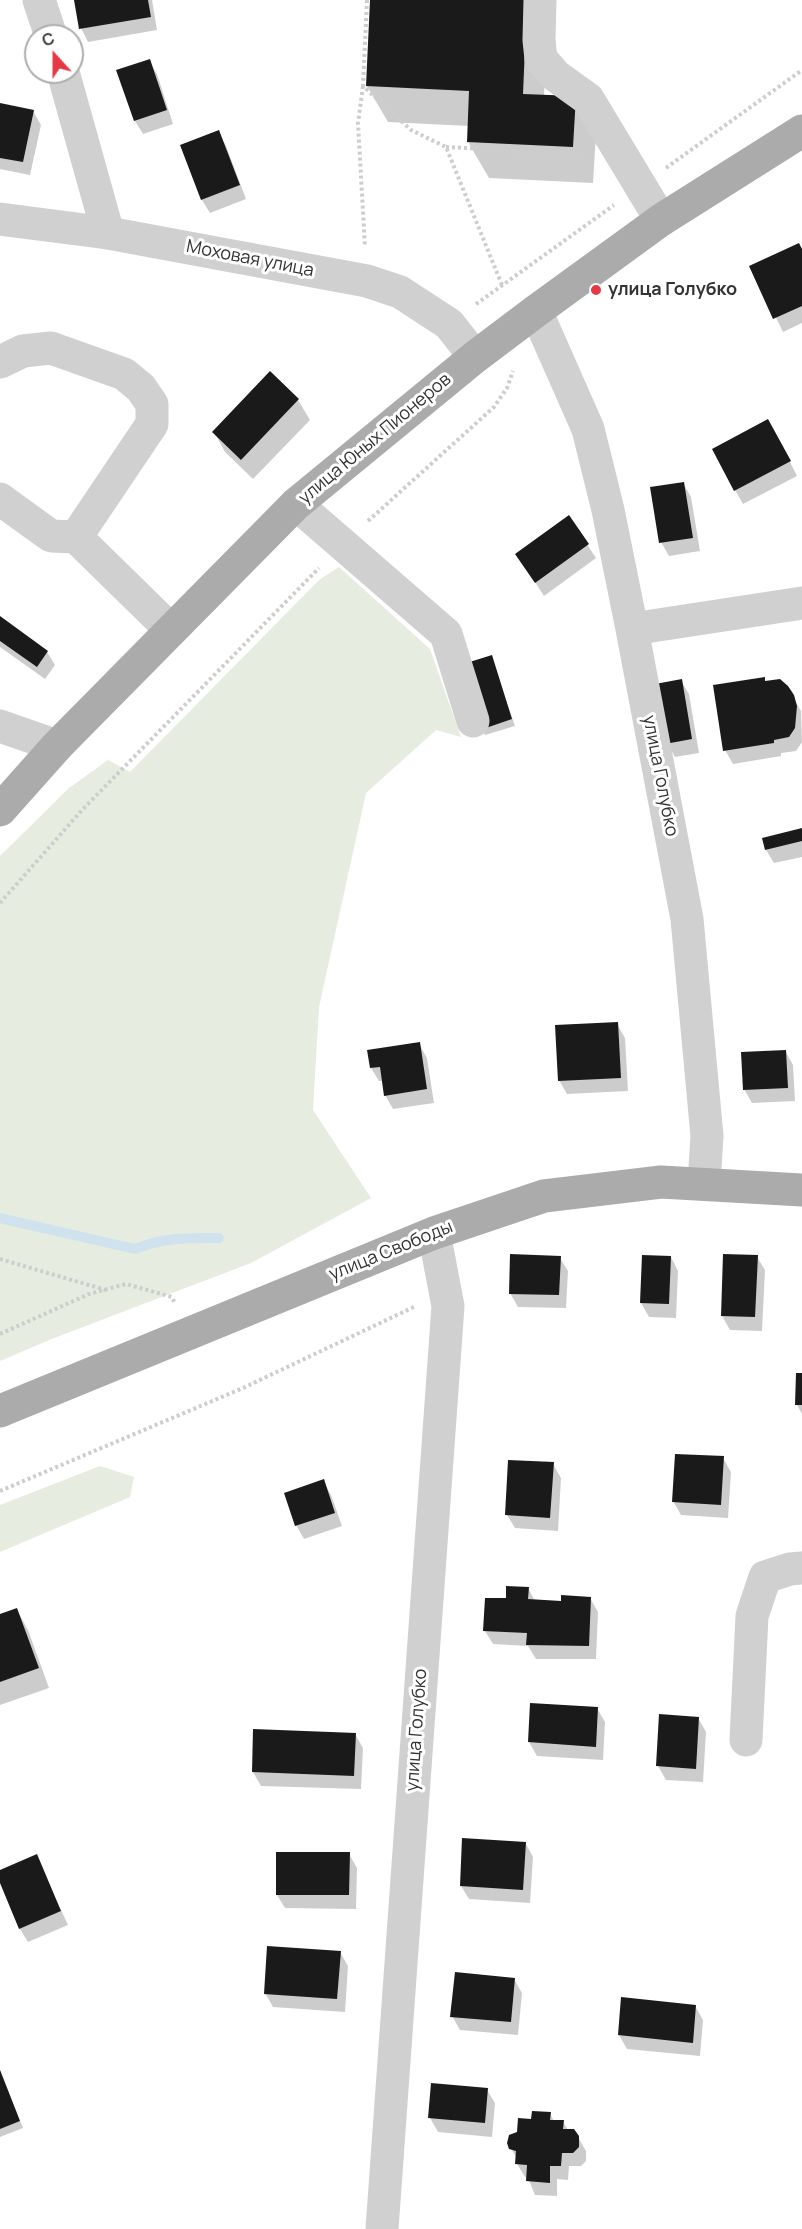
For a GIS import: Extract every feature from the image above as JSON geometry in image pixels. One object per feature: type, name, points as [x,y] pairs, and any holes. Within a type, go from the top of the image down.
[{"type":"main road","name":"улица Юных Пионеров","points":[[0,810],[57,746],[296,504],[475,357],[536,311],[661,220],[802,131]]},
{"type":"main road","name":"улица Свободы","points":[[0,1411],[434,1233],[544,1196],[661,1182],[802,1190]]},
{"type":"street","points":[[39,0],[47,24]]},
{"type":"street","points":[[540,0],[541,59],[556,76],[588,99],[661,220]]},
{"type":"street","points":[[66,84],[108,232]]},
{"type":"street","name":"Моховая улица","points":[[0,219],[108,232],[367,281],[400,292],[449,324],[475,357]]},
{"type":"street","name":"улица Голубко","points":[[536,311],[588,429],[608,510],[632,629],[687,919],[707,1136],[704,1184]]},
{"type":"street","points":[[0,362],[23,351],[51,348],[124,374],[141,388],[152,404],[152,424],[76,537]]},
{"type":"street","points":[[0,499],[51,536],[76,537],[171,630]]},
{"type":"street","points":[[296,504],[446,634],[473,721]]},
{"type":"street","points":[[632,629],[802,603]]},
{"type":"street","points":[[0,726],[57,746]]},
{"type":"street","name":"улица Голубко","points":[[382,2229],[448,1306],[434,1233]]},
{"type":"street","points":[[746,1740],[752,1616],[765,1577],[790,1569],[802,1568]]},
{"type":"path","points":[[367,0],[363,86],[358,123],[367,281]]},
{"type":"path","points":[[363,86],[411,130],[446,147],[591,154],[615,142]]},
{"type":"path","points":[[446,147],[502,285]]},
{"type":"path","points":[[0,903],[83,809],[343,545],[494,407],[507,388],[515,366]]},
{"type":"path","points":[[0,1258],[107,1290]]},
{"type":"path","points":[[0,1334],[89,1294],[126,1284],[172,1297],[188,1334]]},
{"type":"path","points":[[0,1491],[243,1388],[445,1292]]},
{"type":"shaded area","points":[[339,567],[430,649],[461,737],[436,730],[366,793],[319,1007],[313,1110],[371,1198],[251,1263],[0,1361],[0,856],[69,788],[108,760],[130,772],[319,580]]},
{"type":"shaded area","points":[[100,1466],[134,1477],[130,1497],[0,1552],[0,1505]]},
{"type":"building","points":[[74,0],[148,0],[151,17],[84,28],[84,24],[78,24]]},
{"type":"building","points":[[370,0],[527,0],[523,94],[576,96],[573,147],[467,142],[469,91],[366,86]]},
{"type":"building","points":[[150,59],[167,110],[134,121],[116,70]]},
{"type":"building","points":[[0,103],[34,110],[23,162],[0,158]]},
{"type":"building","points":[[219,130],[240,185],[201,200],[180,145]]},
{"type":"building","points":[[799,243],[802,249],[802,306],[773,319],[749,266]]},
{"type":"building","points":[[270,371],[299,399],[241,460],[212,432]]},
{"type":"building","points":[[768,419],[791,461],[734,491],[712,449]]},
{"type":"building","points":[[684,482],[693,538],[659,543],[650,487]]},
{"type":"building","points":[[569,515],[589,544],[535,583],[515,554]]},
{"type":"building","points":[[0,616],[48,651],[37,667],[0,641]]},
{"type":"building","points":[[492,655],[512,719],[480,730],[460,665]]},
{"type":"building","points":[[765,677],[765,681],[780,679],[794,695],[797,706],[795,728],[789,737],[774,740],[774,743],[723,751],[713,685]]},
{"type":"building","points":[[682,679],[692,739],[665,744],[655,684]]},
{"type":"building","points":[[802,828],[802,841],[765,850],[762,838]]},
{"type":"building","points":[[618,1022],[621,1078],[558,1081],[555,1025]]},
{"type":"building","points":[[420,1042],[427,1089],[384,1096],[380,1067],[370,1068],[367,1050]]},
{"type":"building","points":[[786,1050],[788,1088],[743,1090],[741,1052]]},
{"type":"building","points":[[510,1254],[561,1256],[559,1295],[509,1294]]},
{"type":"building","points":[[723,1254],[758,1255],[755,1317],[721,1316]]},
{"type":"building","points":[[642,1255],[671,1256],[669,1304],[640,1303]]},
{"type":"building","points":[[796,1373],[802,1373],[802,1405],[795,1405]]},
{"type":"building","points":[[675,1454],[724,1456],[721,1505],[672,1502]]},
{"type":"building","points":[[508,1460],[554,1462],[550,1518],[505,1515]]},
{"type":"building","points":[[324,1479],[335,1513],[295,1526],[284,1493]]},
{"type":"building","points":[[506,1586],[529,1587],[528,1599],[561,1601],[561,1595],[591,1597],[589,1646],[526,1645],[527,1633],[483,1631],[485,1598],[506,1598]]},
{"type":"building","points":[[17,1608],[39,1668],[0,1682],[0,1614]]},
{"type":"building","points":[[530,1703],[598,1707],[596,1747],[528,1742]]},
{"type":"building","points":[[659,1714],[699,1717],[696,1769],[656,1766]]},
{"type":"building","points":[[253,1729],[356,1733],[354,1776],[252,1772]]},
{"type":"building","points":[[462,1838],[526,1842],[523,1890],[460,1886]]},
{"type":"building","points":[[276,1852],[350,1852],[349,1895],[276,1895]]},
{"type":"building","points":[[37,1854],[61,1911],[19,1929],[0,1883],[0,1870]]},
{"type":"building","points":[[267,1946],[341,1951],[337,1999],[264,1994]]},
{"type":"building","points":[[455,1972],[515,1978],[511,2022],[450,2017]]},
{"type":"building","points":[[621,1997],[696,2005],[693,2043],[618,2035]]},
{"type":"building","points":[[0,2070],[20,2121],[0,2129]]},
{"type":"building","points":[[431,2083],[488,2088],[485,2123],[428,2118]]},
{"type":"building","points":[[532,2111],[551,2112],[550,2120],[564,2120],[563,2129],[574,2129],[579,2136],[579,2147],[573,2153],[562,2153],[561,2166],[550,2166],[550,2183],[526,2181],[527,2165],[515,2164],[516,2151],[509,2149],[507,2143],[509,2135],[517,2132],[518,2118],[531,2119]]},
{"type":"waterway","points":[[0,1218],[135,1249],[167,1240],[219,1238]]},
{"type":"place","name":"улица Голубко","points":[[596,290]]}]
